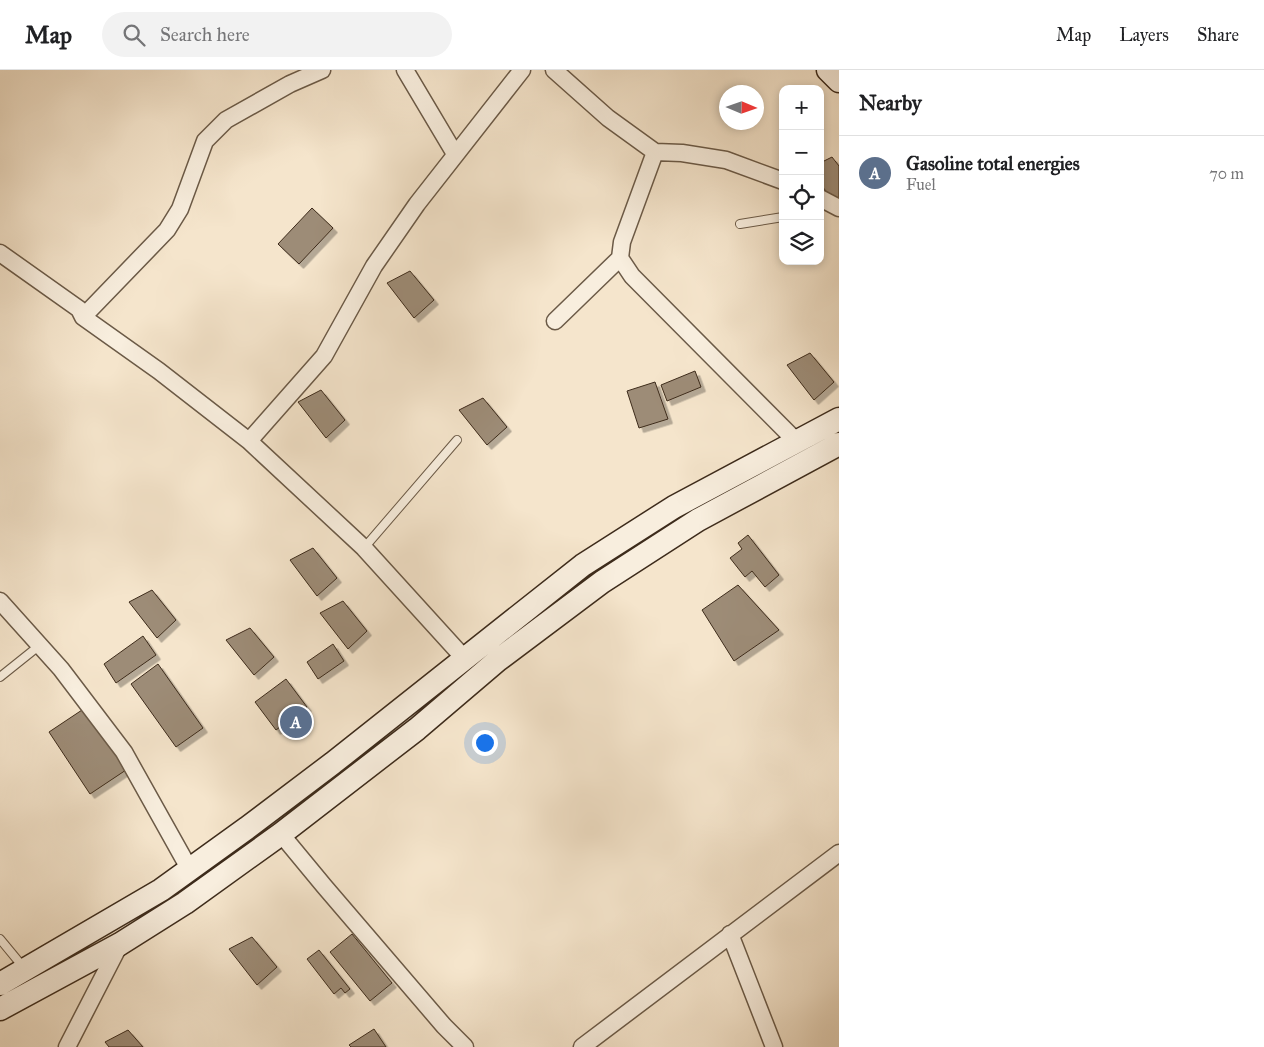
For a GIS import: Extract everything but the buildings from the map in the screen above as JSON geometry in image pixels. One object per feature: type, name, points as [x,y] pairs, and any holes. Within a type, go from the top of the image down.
[{"type":"main road","points":[[828,70],[839,81]]},
{"type":"main road","points":[[0,984],[161,890],[190,870],[325,769],[584,565],[674,507],[839,419]]},
{"type":"main road","points":[[0,1009],[120,944],[185,903],[281,834],[417,729],[498,660],[602,582],[698,520],[839,444]]},
{"type":"street","points":[[83,317],[167,230],[180,209],[205,141],[226,120],[290,84],[322,70]]},
{"type":"street","points":[[405,70],[455,154]]},
{"type":"street","points":[[249,441],[324,356],[374,266],[417,204],[522,70]]},
{"type":"street","points":[[554,70],[608,118],[655,152],[682,152],[726,160],[779,180]]},
{"type":"street","points":[[555,321],[620,258],[622,242],[655,152]]},
{"type":"street","points":[[824,200],[839,208]]},
{"type":"street","points":[[0,253],[78,309],[83,317],[159,371],[249,441],[364,548],[464,658]]},
{"type":"street","points":[[620,258],[632,276],[797,442]]},
{"type":"street","points":[[0,601],[61,669],[124,752],[190,870]]},
{"type":"street","points":[[281,834],[444,1026],[465,1047]]},
{"type":"street","points":[[582,1047],[839,853]]},
{"type":"street","points":[[730,934],[774,1047]]},
{"type":"street","points":[[67,1047],[120,944]]},
{"type":"lane","points":[[740,224],[779,218]]},
{"type":"lane","points":[[364,548],[457,440]]},
{"type":"lane","points":[[0,676],[40,644]]},
{"type":"lane","points":[[0,939],[25,970]]},
{"type":"place","name":"Gasoline total energies","points":[[296,722]]}]
